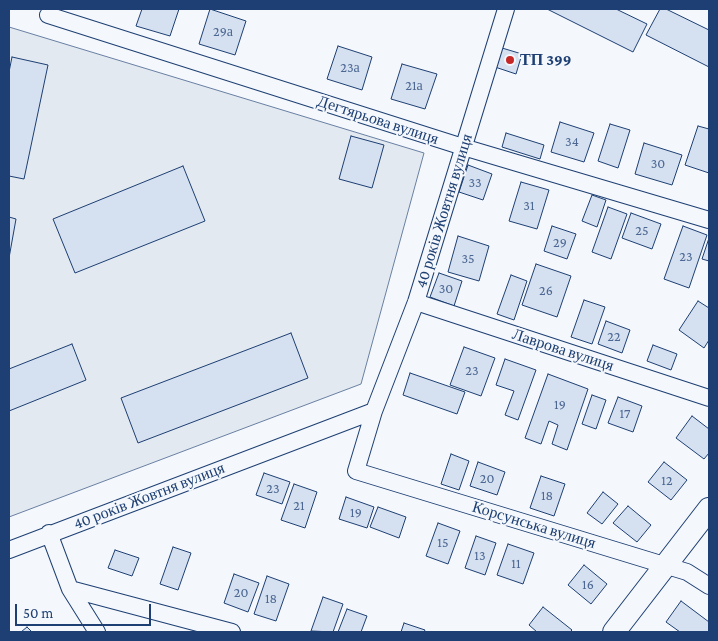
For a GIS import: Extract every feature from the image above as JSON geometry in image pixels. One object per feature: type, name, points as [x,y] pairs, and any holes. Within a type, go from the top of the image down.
[{"type":"street","name":"40 років Жовтня вулиця","points":[[356,470],[374,411],[416,302],[506,9]]},
{"type":"street","name":"Дегтярьова вулиця","points":[[48,14],[463,147],[709,220]]},
{"type":"street","name":"Лаврова вулиця","points":[[416,302],[709,398]]},
{"type":"street","name":"40 років Жовтня вулиця","points":[[9,550],[49,533],[374,411]]},
{"type":"street","name":"Корсунська вулиця","points":[[356,470],[687,572],[709,586]]},
{"type":"street","points":[[614,632],[709,509]]},
{"type":"street","points":[[49,533],[70,589],[97,632]]},
{"type":"street","points":[[70,589],[232,632]]},
{"type":"shaded area","points":[[9,27],[424,153],[361,384],[9,517]]},
{"type":"building","points":[[142,9],[179,9],[170,36],[136,26]]},
{"type":"building","points":[[210,9],[246,21],[235,55],[199,44]]},
{"type":"building","points":[[547,9],[616,9],[647,24],[633,52]]},
{"type":"building","points":[[660,9],[666,9],[709,30],[709,67],[646,35]]},
{"type":"building","points":[[338,46],[372,57],[362,90],[327,79]]},
{"type":"building","points":[[502,48],[522,54],[516,74],[495,67]]},
{"type":"building","points":[[12,57],[48,65],[24,179],[9,176],[9,72]]},
{"type":"building","points":[[402,64],[437,74],[425,109],[391,99]]},
{"type":"building","points":[[560,122],[594,133],[584,162],[551,152]]},
{"type":"building","points":[[610,124],[630,130],[618,168],[598,161]]},
{"type":"building","points":[[698,126],[709,129],[709,173],[685,165]]},
{"type":"building","points":[[506,133],[544,145],[540,159],[502,147]]},
{"type":"building","points":[[351,136],[384,145],[372,188],[339,179]]},
{"type":"building","points":[[644,143],[682,155],[672,185],[635,174]]},
{"type":"building","points":[[468,165],[492,174],[483,200],[459,192]]},
{"type":"building","points":[[183,166],[205,221],[75,273],[53,219]]},
{"type":"building","points":[[521,182],[549,190],[537,229],[509,221]]},
{"type":"building","points":[[592,195],[606,200],[597,227],[582,221]]},
{"type":"building","points":[[608,207],[627,214],[611,259],[592,252]]},
{"type":"building","points":[[631,213],[661,224],[652,249],[622,238]]},
{"type":"building","points":[[9,217],[16,219],[9,258]]},
{"type":"building","points":[[552,226],[576,234],[567,259],[544,251]]},
{"type":"building","points":[[683,226],[707,235],[689,288],[664,279]]},
{"type":"building","points":[[458,236],[489,246],[479,281],[448,272]]},
{"type":"building","points":[[709,238],[709,261],[702,259]]},
{"type":"building","points":[[536,264],[571,276],[557,317],[522,305]]},
{"type":"building","points":[[439,273],[462,281],[454,306],[430,297]]},
{"type":"building","points":[[511,275],[527,281],[514,320],[497,314]]},
{"type":"building","points":[[584,300],[605,307],[592,344],[571,337]]},
{"type":"building","points":[[698,301],[709,308],[709,340],[704,348],[679,330]]},
{"type":"building","points":[[606,321],[630,330],[622,353],[598,344]]},
{"type":"building","points":[[291,333],[308,378],[138,443],[121,398]]},
{"type":"building","points":[[72,344],[86,380],[9,411],[9,369]]},
{"type":"building","points":[[653,345],[677,354],[671,370],[647,361]]},
{"type":"building","points":[[464,347],[495,358],[481,396],[450,385]]},
{"type":"building","points":[[505,359],[536,370],[518,420],[505,415],[514,391],[496,385]]},
{"type":"building","points":[[410,373],[465,392],[457,414],[403,395]]},
{"type":"building","points":[[548,374],[588,389],[567,450],[552,444],[558,425],[549,421],[541,444],[525,438]]},
{"type":"building","points":[[592,395],[606,400],[596,429],[582,424]]},
{"type":"building","points":[[618,397],[642,406],[633,432],[608,423]]},
{"type":"building","points":[[692,416],[709,429],[709,453],[704,459],[676,438]]},
{"type":"building","points":[[451,454],[469,461],[459,490],[441,484]]},
{"type":"building","points":[[478,462],[505,472],[497,495],[470,486]]},
{"type":"building","points":[[664,462],[687,480],[671,500],[648,482]]},
{"type":"building","points":[[264,473],[290,482],[282,504],[256,495]]},
{"type":"building","points":[[541,476],[565,484],[554,516],[530,508]]},
{"type":"building","points":[[294,484],[317,492],[305,528],[281,520]]},
{"type":"building","points":[[603,492],[618,504],[602,524],[587,513]]},
{"type":"building","points":[[346,497],[374,507],[367,528],[339,519]]},
{"type":"building","points":[[628,506],[651,525],[637,542],[613,523]]},
{"type":"building","points":[[378,507],[406,517],[399,538],[370,527]]},
{"type":"building","points":[[438,523],[460,531],[448,564],[426,556]]},
{"type":"building","points":[[476,536],[496,543],[485,575],[465,568]]},
{"type":"building","points":[[508,544],[534,553],[523,584],[497,575]]},
{"type":"building","points":[[173,547],[191,553],[178,590],[160,584]]},
{"type":"building","points":[[115,550],[139,558],[132,576],[108,568]]},
{"type":"building","points":[[584,565],[607,584],[591,604],[568,585]]},
{"type":"building","points":[[234,574],[259,583],[248,612],[224,603]]},
{"type":"building","points":[[267,576],[289,584],[276,621],[254,614]]},
{"type":"building","points":[[323,597],[343,604],[333,632],[311,631]]},
{"type":"building","points":[[681,601],[709,622],[709,632],[680,632],[666,622]]},
{"type":"building","points":[[543,607],[572,630],[570,632],[537,632],[529,625]]},
{"type":"building","points":[[347,609],[367,616],[361,632],[338,632]]},
{"type":"building","points":[[404,623],[425,630],[424,632],[401,632]]},
{"type":"building","points":[[27,627],[32,632],[21,632]]},
{"type":"place","name":"ТП 399","points":[[510,60]]}]
